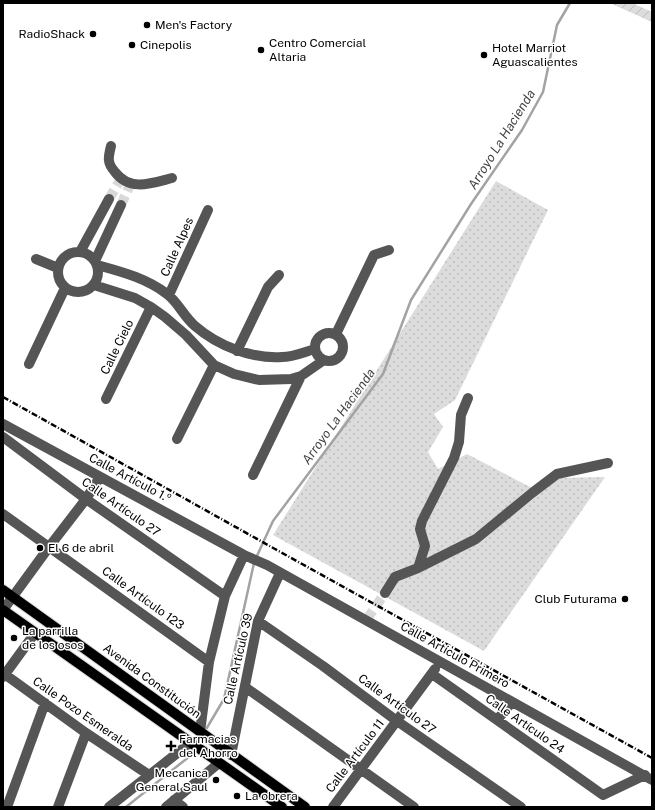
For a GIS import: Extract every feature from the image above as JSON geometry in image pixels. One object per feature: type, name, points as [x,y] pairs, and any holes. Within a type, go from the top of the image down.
[{"type":"main road","name":"Avenida Constitución","points":[[3,590],[305,807]]},
{"type":"main road","points":[[3,610],[282,807]]},
{"type":"street","points":[[110,150],[109,165],[119,181],[129,186],[172,178]]},
{"type":"street","points":[[80,252],[109,199]]},
{"type":"street","points":[[120,205],[96,263],[98,272],[94,285],[89,289],[77,292],[66,288],[60,282],[58,275],[58,268],[61,261],[73,252],[86,253],[96,263],[130,274],[153,284],[169,295],[195,326],[237,351],[263,357],[284,357],[315,349]]},
{"type":"street","name":"Calle Alpes","points":[[169,295],[208,210]]},
{"type":"street","points":[[336,334],[374,254],[389,250]]},
{"type":"street","points":[[36,260],[58,268]]},
{"type":"street","points":[[237,351],[268,288],[279,275]]},
{"type":"street","points":[[94,285],[135,298],[150,307],[165,317],[186,335],[214,365],[234,374],[260,380],[291,379],[301,376],[324,360]]},
{"type":"street","points":[[29,364],[66,288]]},
{"type":"street","name":"Calle Cielo","points":[[106,399],[150,307]]},
{"type":"street","points":[[186,335],[195,326]]},
{"type":"street","points":[[332,332],[336,334],[342,341],[343,350],[334,361],[324,360],[316,354],[316,340],[323,334],[332,332]]},
{"type":"street","points":[[177,439],[214,365]]},
{"type":"street","points":[[253,475],[301,376]]},
{"type":"street","points":[[418,568],[425,546],[420,529],[422,521],[454,458],[459,442],[461,415],[468,398]]},
{"type":"street","name":"Calle Artículo 1.º","points":[[3,424],[248,557]]},
{"type":"street","name":"Calle Artículo 27","points":[[3,438],[225,596]]},
{"type":"street","points":[[385,593],[395,577],[418,568],[476,539],[557,474],[608,463]]},
{"type":"street","points":[[3,610],[100,477]]},
{"type":"street","name":"Calle Artículo 123","points":[[3,514],[209,662]]},
{"type":"street","name":"Calle Artículo Primero","points":[[248,557],[267,565],[648,778]]},
{"type":"street","name":"Calle Artículo 39","points":[[202,733],[209,662],[225,596],[248,557]]},
{"type":"street","name":"Calle Artículo 39","points":[[231,754],[258,621],[280,573]]},
{"type":"street","name":"Calle Artículo 27","points":[[258,621],[323,666],[397,721],[521,807]]},
{"type":"street","points":[[3,674],[35,633]]},
{"type":"street","name":"Calle Artículo 11","points":[[333,807],[440,662]]},
{"type":"street","name":"Calle Pozo Esmeralda","points":[[3,674],[86,733],[149,775]]},
{"type":"street","name":"Calle Artículo 24","points":[[432,674],[603,795],[648,778]]},
{"type":"street","points":[[245,687],[362,768],[414,807]]},
{"type":"street","points":[[497,720],[512,702]]},
{"type":"street","points":[[7,807],[45,703]]},
{"type":"street","points":[[58,807],[86,733]]},
{"type":"street","points":[[109,807],[149,775],[192,744]]},
{"type":"street","points":[[166,807],[217,761]]},
{"type":"street","points":[[174,800],[183,807]]},
{"type":"shaded area","points":[[632,3],[652,12],[652,22],[612,4]]},
{"type":"shaded area","points":[[496,181],[548,210],[455,400],[434,414],[443,427],[428,452],[438,469],[467,454],[532,488],[560,478],[605,477],[484,651],[273,535]]},
{"type":"waterway","name":"Arroyo La Hacienda","points":[[256,558],[273,521],[383,374],[411,300],[471,204],[522,130],[543,92],[557,25],[570,3]]},
{"type":"waterway","name":"Arroyo La Hacienda","points":[[205,731],[224,699],[254,563]]},
{"type":"waterway","name":"Arroyo La Hacienda","points":[[196,744],[202,735]]},
{"type":"waterway","name":"Arroyo La Hacienda","points":[[126,807],[190,756],[194,749]]},
{"type":"tunnel","points":[[109,199],[119,182]]},
{"type":"tunnel","points":[[121,205],[129,187]]},
{"type":"tunnel","points":[[367,619],[385,593]]},
{"type":"railway","points":[[3,397],[652,758]]},
{"type":"place","name":"Men's Factory","points":[[147,25]]},
{"type":"place","name":"RadioShack","points":[[93,34]]},
{"type":"place","name":"Cinepolis","points":[[132,45]]},
{"type":"place","name":"Centro Comercial Altaria","points":[[261,50]]},
{"type":"place","name":"Hotel Marriot Aguascalientes","points":[[484,55]]},
{"type":"place","name":"El 6 de abril","points":[[40,548]]},
{"type":"place","name":"Club Futurama","points":[[625,599]]},
{"type":"place","name":"La parrilla de los osos","points":[[14,638]]},
{"type":"place","name":"Farmacias del Ahorro","points":[[171,746]]},
{"type":"place","name":"Mecanica General Saul","points":[[216,780]]},
{"type":"place","name":"La obrera","points":[[237,796]]}]
